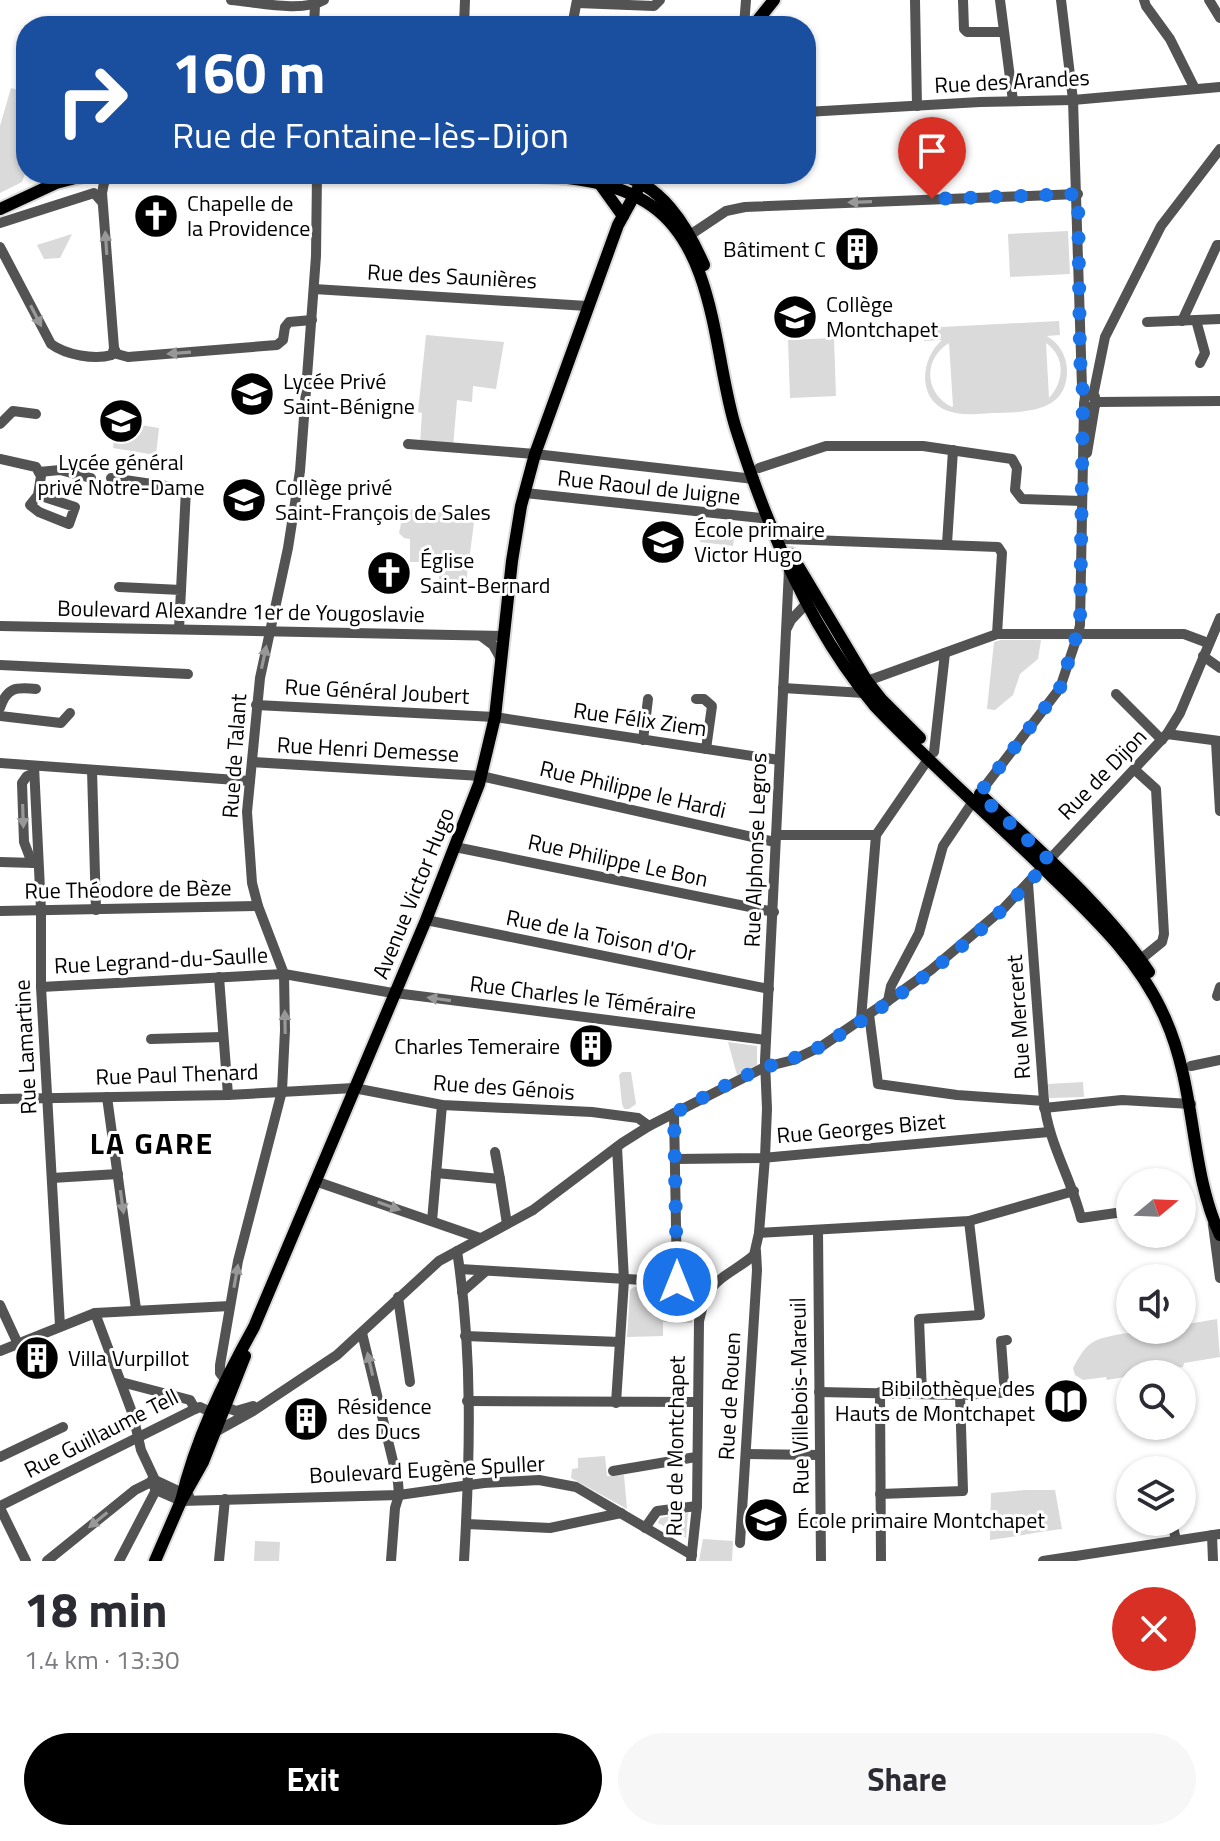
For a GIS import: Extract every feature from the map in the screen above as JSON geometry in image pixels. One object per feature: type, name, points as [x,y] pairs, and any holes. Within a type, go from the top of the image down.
[{"type":"main road","points":[[761,16],[774,0]]},
{"type":"main road","points":[[0,201],[37,184]]},
{"type":"main road","points":[[0,209],[56,184]]},
{"type":"main road","points":[[596,184],[623,216]]},
{"type":"main road","points":[[611,184],[640,189],[686,229],[711,283],[737,405],[767,514],[789,568],[819,622],[865,687],[881,699],[932,755],[1111,923],[1141,959],[1165,998],[1191,1066],[1220,1235]]},
{"type":"main road","points":[[640,189],[674,227],[697,269],[708,301],[733,419],[806,582],[851,656],[865,687]]},
{"type":"main road","name":"Avenue Victor Hugo","points":[[155,1561],[215,1432],[226,1384],[254,1327],[426,920],[481,776],[495,717],[512,561],[535,454],[587,306],[623,216],[640,189]]},
{"type":"main road","name":"Avenue Victor Hugo","points":[[611,247],[640,189]]},
{"type":"main road","points":[[806,582],[808,602],[819,611],[851,656]]},
{"type":"main road","points":[[1046,864],[1105,929],[1148,984],[1175,1042],[1191,1104],[1204,1188],[1216,1217]]},
{"type":"main road","name":"Avenue Victor Hugo","points":[[186,1497],[254,1327]]},
{"type":"main road","points":[[195,1476],[219,1412]]},
{"type":"street","points":[[231,0],[300,7],[319,3]]},
{"type":"street","points":[[915,0],[917,106]]},
{"type":"street","points":[[963,0],[964,29],[967,32],[1003,32]]},
{"type":"street","points":[[1000,0],[1013,101]]},
{"type":"street","points":[[1061,0],[1073,100],[1082,387],[1091,401]]},
{"type":"street","points":[[1144,0],[1170,39],[1195,89]]},
{"type":"street","points":[[577,1],[657,3]]},
{"type":"street","points":[[1212,2],[1220,18]]},
{"type":"street","name":"Rue des Arandes","points":[[816,111],[1073,100],[1220,87]]},
{"type":"street","points":[[888,1001],[891,986],[919,933],[943,846],[1060,688],[1080,625],[1083,479],[1091,401],[1105,337],[1161,226],[1220,149]]},
{"type":"street","points":[[0,223],[94,193],[97,184]]},
{"type":"street","points":[[0,247],[51,344],[63,351],[102,357],[112,355],[104,184]]},
{"type":"street","name":"Rue de Talant","points":[[226,1384],[220,1373],[220,1365],[238,1261],[282,1091],[284,974],[252,883],[247,812],[262,666],[272,630],[300,471],[314,289],[317,184]]},
{"type":"street","points":[[94,193],[103,204]]},
{"type":"street","points":[[686,229],[726,211],[745,207],[1078,194]]},
{"type":"street","points":[[1182,321],[1217,245],[1220,245]]},
{"type":"street","name":"Rue des Saunières","points":[[314,289],[587,306]]},
{"type":"street","points":[[1147,322],[1220,319]]},
{"type":"street","points":[[114,348],[117,354],[128,357],[279,345],[289,322],[312,320]]},
{"type":"street","points":[[1196,320],[1205,353],[1200,363]]},
{"type":"street","points":[[1091,401],[1220,401]]},
{"type":"street","points":[[0,424],[13,411],[36,414]]},
{"type":"street","points":[[408,444],[756,474],[826,446],[923,446],[1012,459],[1017,468],[1015,490],[1022,499],[1082,501]]},
{"type":"street","points":[[947,544],[953,450]]},
{"type":"street","points":[[0,459],[36,467],[41,476],[38,495]]},
{"type":"street","points":[[39,472],[60,470],[91,478]]},
{"type":"street","points":[[111,478],[186,489],[179,629]]},
{"type":"street","name":"Rue Raoul de Juigne","points":[[525,493],[761,518],[767,514]]},
{"type":"street","points":[[785,539],[992,545],[1002,553],[997,634]]},
{"type":"street","name":"Rue Alphonse Legros","points":[[765,1067],[785,634],[790,615],[789,568]]},
{"type":"street","points":[[119,587],[181,590]]},
{"type":"street","name":"Rue Alphonse Legros","points":[[790,615],[808,602]]},
{"type":"street","points":[[790,615],[807,616],[819,622]]},
{"type":"street","name":"Rue de Dijon","points":[[269,1399],[337,1355],[439,1261],[533,1210],[649,1126],[765,1067],[793,1060],[822,1046],[888,1001],[982,927],[1028,883],[1164,737],[1180,713],[1220,618]]},
{"type":"street","name":"Boulevard Alexandre 1er de Yougoslavie","points":[[0,626],[503,636]]},
{"type":"street","points":[[783,688],[865,687],[997,634],[1184,634],[1208,643]]},
{"type":"street","points":[[481,636],[493,645],[501,659]]},
{"type":"street","points":[[945,653],[932,755],[876,835],[865,1016],[878,1084],[1044,1104],[1122,1100],[1191,1104]]},
{"type":"street","points":[[1203,656],[1220,668]]},
{"type":"street","points":[[0,665],[188,674]]},
{"type":"street","points":[[0,708],[9,690],[16,687],[36,689]]},
{"type":"street","points":[[1116,694],[1164,737],[1218,741],[1220,811]]},
{"type":"street","points":[[643,740],[648,699]]},
{"type":"street","points":[[696,699],[704,699],[712,706],[706,749]]},
{"type":"street","name":"Rue Général Joubert","points":[[256,705],[495,717]]},
{"type":"street","points":[[0,716],[61,723],[70,713]]},
{"type":"street","name":"Rue Félix Ziem","points":[[495,717],[779,760]]},
{"type":"street","name":"Rue Henri Demesse","points":[[252,762],[481,776]]},
{"type":"street","points":[[0,763],[34,770],[92,770],[250,781]]},
{"type":"street","name":"Rue Lamartine","points":[[34,770],[34,863],[41,910],[41,987],[60,1326]]},
{"type":"street","points":[[92,770],[96,910]]},
{"type":"street","points":[[1135,770],[1156,789],[1164,934],[1162,942],[1141,959]]},
{"type":"street","name":"Rue Philippe le Hardi","points":[[481,776],[776,838],[876,835]]},
{"type":"street","name":"Rue Philippe Le Bon","points":[[455,847],[774,912]]},
{"type":"street","points":[[0,862],[34,863]]},
{"type":"street","name":"Rue Merceret","points":[[1028,883],[1044,1104],[1049,1132],[1074,1191],[1081,1218],[1116,1213]]},
{"type":"street","name":"Rue Théodore de Bèze","points":[[0,911],[258,906]]},
{"type":"street","name":"Rue de la Toison d'Or","points":[[426,920],[769,989]]},
{"type":"street","name":"Rue Legrand-du-Saulle","points":[[41,987],[284,974],[394,992]]},
{"type":"street","points":[[219,977],[228,1095]]},
{"type":"street","name":"Rue Charles le Téméraire","points":[[394,992],[766,1040]]},
{"type":"street","points":[[151,1039],[222,1037]]},
{"type":"street","points":[[1191,1066],[1220,1060]]},
{"type":"street","points":[[460,1269],[705,1284],[712,1289],[721,1278],[750,1259],[756,1251],[765,1157],[765,1067]]},
{"type":"street","name":"Rue Paul Thenard","points":[[0,1099],[228,1095],[354,1088]]},
{"type":"street","name":"Rue des Génois","points":[[354,1088],[442,1105],[592,1112],[638,1118],[649,1126]]},
{"type":"street","points":[[107,1097],[136,1309]]},
{"type":"street","points":[[432,1221],[442,1105]]},
{"type":"street","points":[[674,1113],[677,1282]]},
{"type":"street","name":"Rue Georges Bizet","points":[[676,1159],[765,1157],[1049,1132]]},
{"type":"street","points":[[616,1403],[624,1280],[617,1147]]},
{"type":"street","points":[[495,1152],[507,1224]]},
{"type":"street","points":[[436,1173],[500,1179]]},
{"type":"street","points":[[52,1178],[118,1174]]},
{"type":"street","points":[[315,1181],[480,1238]]},
{"type":"street","points":[[759,1233],[969,1221],[1074,1191]]},
{"type":"street","points":[[1216,1217],[1220,1278]]},
{"type":"street","points":[[922,1393],[919,1319],[980,1315],[969,1221]]},
{"type":"street","name":"Rue Villebois-Mareuil","points":[[818,1230],[821,1561]]},
{"type":"street","points":[[457,1251],[467,1401],[468,1486],[464,1561]]},
{"type":"street","name":"Rue de Rouen","points":[[740,1543],[756,1251]]},
{"type":"street","points":[[1218,1264],[1220,1252]]},
{"type":"street","points":[[462,1292],[486,1271]]},
{"type":"street","name":"Rue de Montchapet","points":[[691,1558],[697,1506],[699,1321],[712,1289]]},
{"type":"street","points":[[398,1297],[410,1382]]},
{"type":"street","points":[[0,1305],[18,1344]]},
{"type":"street","points":[[0,1351],[95,1313],[230,1306]]},
{"type":"street","points":[[95,1313],[154,1484],[119,1561]]},
{"type":"street","points":[[362,1333],[399,1495],[395,1508],[391,1561]]},
{"type":"street","points":[[465,1336],[620,1342]]},
{"type":"street","points":[[819,1392],[960,1395],[1009,1389],[1001,1341],[1007,1340]]},
{"type":"street","points":[[121,1382],[190,1400],[195,1409]]},
{"type":"street","points":[[880,1392],[881,1561]]},
{"type":"street","points":[[880,1494],[963,1491],[960,1395]]},
{"type":"street","points":[[219,1412],[243,1410],[269,1399]]},
{"type":"street","points":[[215,1432],[269,1399]]},
{"type":"street","points":[[467,1401],[697,1402]]},
{"type":"street","name":"Rue Guillaume Tell","points":[[0,1507],[195,1409],[200,1407],[219,1412]]},
{"type":"street","points":[[219,1412],[230,1420],[242,1418]]},
{"type":"street","points":[[0,1457],[63,1427]]},
{"type":"street","points":[[746,1454],[820,1455]]},
{"type":"street","points":[[613,1471],[696,1457]]},
{"type":"street","name":"Boulevard Eugène Spuller","points":[[186,1497],[399,1495],[539,1480],[576,1487],[691,1558]]},
{"type":"street","points":[[47,1561],[135,1490],[154,1484],[186,1497]]},
{"type":"street","points":[[219,1561],[225,1499]]},
{"type":"street","points":[[645,1528],[657,1511],[697,1506]]},
{"type":"street","points":[[0,1507],[26,1561]]},
{"type":"street","points":[[466,1524],[550,1528],[621,1513]]},
{"type":"street","points":[[1043,1561],[1073,1559],[1216,1534],[1213,1561]]},
{"type":"street","points":[[1175,1536],[1176,1540]]},
{"type":"street","points":[[1128,1547],[1130,1561]]},
{"type":"shaded area","points":[[11,88],[16,89],[18,184],[0,193],[0,126]]},
{"type":"shaded area","points":[[1068,231],[1070,274],[1010,277],[1008,234]]},
{"type":"shaded area","points":[[72,234],[60,258],[44,259],[37,245]]},
{"type":"shaded area","points":[[1059,321],[1060,335],[1047,336],[1064,355],[1067,365],[1065,385],[1051,403],[1029,411],[959,414],[948,411],[931,398],[925,378],[929,358],[942,340],[924,341],[923,328]],"holes":[[[949,343],[953,406],[952,407],[936,393],[930,376],[935,358]],[[1046,343],[1057,355],[1061,369],[1058,384],[1049,398]]]},
{"type":"shaded area","points":[[426,335],[504,342],[496,389],[473,386],[472,402],[457,400],[453,447],[420,443],[422,413],[418,412]]},
{"type":"shaded area","points":[[834,338],[836,396],[790,398],[788,340]]},
{"type":"shaded area","points":[[117,421],[159,428],[156,455],[113,448]]},
{"type":"shaded area","points":[[404,509],[475,515],[465,591],[445,587],[445,580],[439,580],[439,562],[410,562],[410,539],[399,533]]},
{"type":"shaded area","points":[[702,526],[735,529],[733,546],[700,542]]},
{"type":"shaded area","points":[[1041,640],[1038,659],[1020,674],[1013,695],[995,710],[987,709],[994,642]]},
{"type":"shaded area","points":[[728,1042],[757,1046],[757,1065],[737,1075]]},
{"type":"shaded area","points":[[631,1072],[636,1104],[629,1109],[624,1109],[622,1104],[619,1075]]},
{"type":"shaded area","points":[[1083,1082],[1084,1097],[1049,1098],[1048,1084]]},
{"type":"shaded area","points":[[634,1287],[700,1290],[692,1323],[663,1322],[663,1336],[627,1337],[630,1290]]},
{"type":"shaded area","points":[[1217,1319],[1220,1357],[1196,1361],[1116,1360],[1116,1378],[1083,1380],[1075,1375],[1073,1368],[1082,1354],[1090,1344],[1101,1339],[1116,1335],[1116,1344],[1196,1344],[1196,1323]]},
{"type":"shaded area","points":[[605,1456],[607,1476],[624,1475],[627,1509],[571,1478],[572,1469],[578,1468],[578,1458]]},
{"type":"shaded area","points":[[1055,1490],[1062,1529],[990,1540],[991,1493]]},
{"type":"shaded area","points":[[688,1513],[686,1538],[658,1523],[660,1518]]},
{"type":"shaded area","points":[[703,1539],[733,1541],[732,1561],[699,1561]]},
{"type":"shaded area","points":[[255,1541],[280,1542],[279,1561],[254,1561]]},
{"type":"place","name":"Chapelle de la Providence","points":[[156,216]]},
{"type":"place","name":"Bâtiment C","points":[[857,249]]},
{"type":"place","name":"Collège Montchapet","points":[[795,317]]},
{"type":"place","name":"Lycée Privé Saint-Bénigne","points":[[252,394]]},
{"type":"place","name":"Lycée général privé Notre-Dame","points":[[121,421]]},
{"type":"place","name":"Collège privé Saint-François de Sales","points":[[244,500]]},
{"type":"place","name":"École primaire Victor Hugo","points":[[663,542]]},
{"type":"place","name":"Église Saint-Bernard","points":[[389,573]]},
{"type":"place","name":"Charles Temeraire","points":[[591,1046]]},
{"type":"place","name":"Villa Vurpillot","points":[[37,1358]]},
{"type":"place","name":"Bibilothèque des Hauts de Montchapet","points":[[1066,1401]]},
{"type":"place","name":"Résidence des Ducs","points":[[306,1419]]},
{"type":"place","name":"École primaire Montchapet","points":[[766,1520]]},
{"type":"district","name":"LA GARE","points":[[152,1144]]},
{"type":"route","points":[[677,1282],[674,1113],[765,1067],[793,1060],[822,1046],[935,966],[1004,908],[1049,860],[979,794],[1060,688],[1080,625],[1085,396],[1080,357],[1078,194],[932,199]]}]
